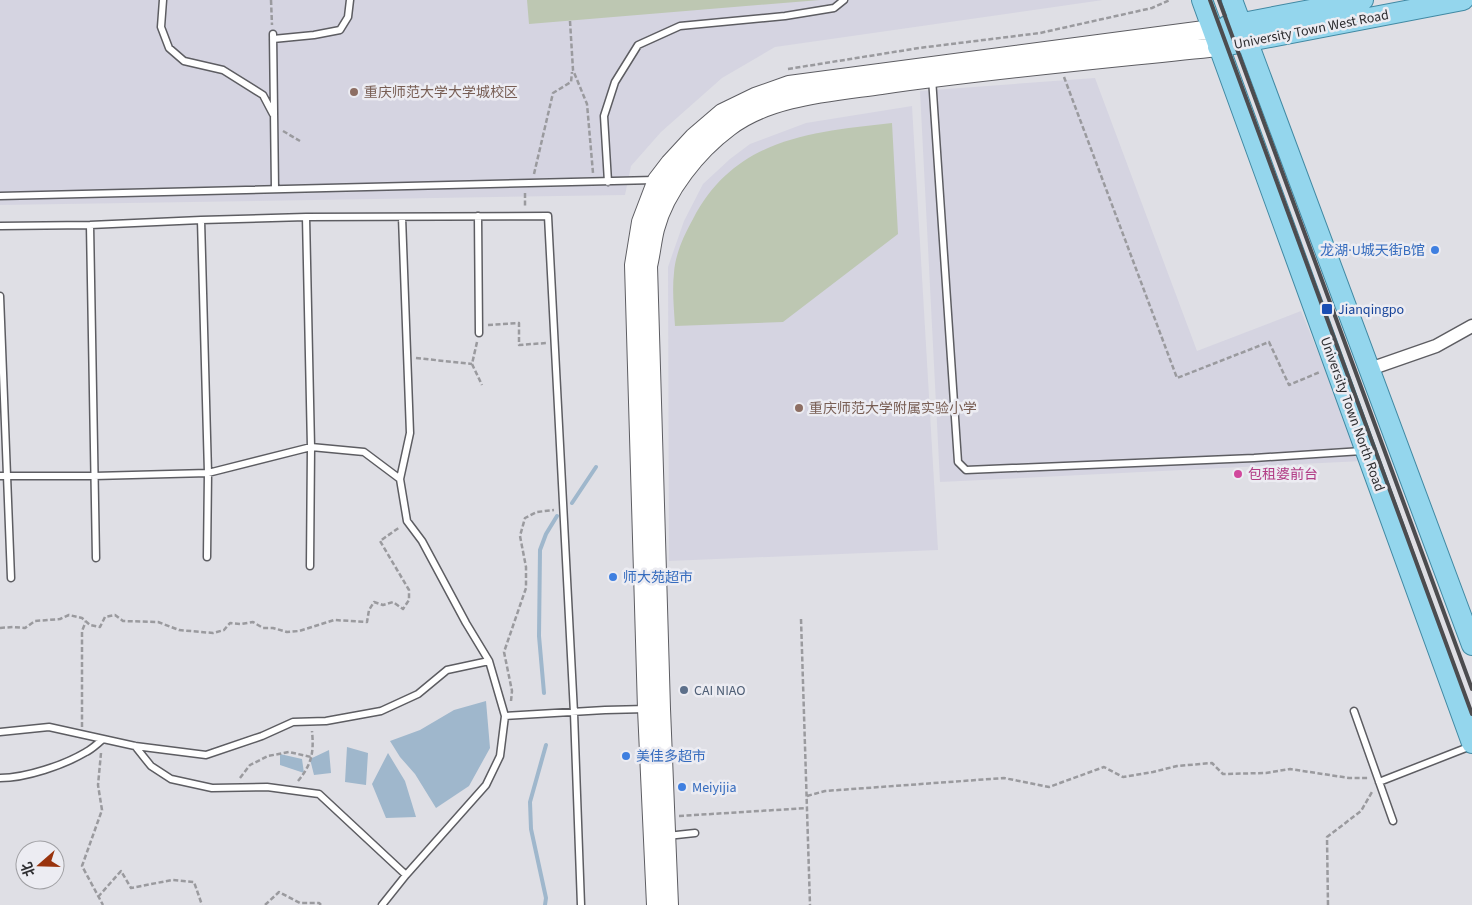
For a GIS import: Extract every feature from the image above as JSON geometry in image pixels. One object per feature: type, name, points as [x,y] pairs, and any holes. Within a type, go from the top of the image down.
[{"type":"main road","name":"University Town North Road","points":[[1202,0],[1472,744]]},
{"type":"main road","points":[[1232,0],[1472,644]]},
{"type":"main road","points":[[1244,32],[1362,0]]},
{"type":"main road","name":"University Town West Road","points":[[1215,38],[1244,32],[1463,0]]},
{"type":"street","points":[[656,905],[648,266],[655,228],[669,194],[704,150],[730,126],[759,111],[793,98],[931,71],[1059,64],[1215,38]]},
{"type":"street","points":[[669,905],[665,817],[654,709],[634,265],[641,222],[657,180],[694,136],[722,113],[755,97],[789,85],[931,71],[1215,38]]},
{"type":"street","points":[[1370,369],[1436,346],[1472,326]]},
{"type":"lane","points":[[163,0],[161,27],[170,48],[184,62],[223,70],[263,95],[273,114]]},
{"type":"lane","points":[[275,189],[273,37],[314,35],[340,30],[348,17],[350,0]]},
{"type":"lane","points":[[608,182],[604,116],[615,82],[638,45],[680,26],[785,16],[834,8],[844,0]]},
{"type":"lane","points":[[931,71],[958,462],[966,470],[1366,451]]},
{"type":"lane","points":[[0,196],[657,180]]},
{"type":"lane","points":[[382,905],[406,875],[486,785],[500,756],[504,715],[489,661],[466,623],[422,541],[407,521],[400,479],[410,433],[402,216]]},
{"type":"lane","points":[[478,216],[479,329]]},
{"type":"lane","points":[[0,226],[90,225],[306,217],[548,216],[574,713],[581,905]]},
{"type":"lane","points":[[306,217],[311,447],[310,566]]},
{"type":"lane","points":[[201,220],[208,473],[207,557]]},
{"type":"lane","points":[[90,225],[96,558]]},
{"type":"lane","points":[[0,296],[3,476],[10,578]]},
{"type":"lane","points":[[3,476],[208,473],[311,447],[364,452],[400,479]]},
{"type":"lane","points":[[0,732],[49,727],[135,746],[206,755],[262,736],[293,722],[326,721],[382,712],[418,694],[447,670],[489,661]]},
{"type":"lane","points":[[504,715],[654,709]]},
{"type":"lane","points":[[1354,711],[1393,820]]},
{"type":"lane","points":[[0,778],[12,778],[54,766],[88,752],[102,740]]},
{"type":"lane","points":[[1379,782],[1472,744]]},
{"type":"lane","points":[[135,746],[151,766],[170,779],[212,788],[267,787],[319,794],[406,875]]},
{"type":"lane","points":[[666,836],[695,833]]},
{"type":"path","points":[[271,0],[273,37]]},
{"type":"path","points":[[786,69],[919,48],[1040,33],[1152,8],[1170,0]]},
{"type":"path","points":[[525,216],[524,184],[535,173],[553,92],[571,82],[573,70],[570,21]]},
{"type":"path","points":[[1059,64],[1177,378],[1269,342],[1289,385],[1336,366]]},
{"type":"path","points":[[573,70],[587,104],[594,182]]},
{"type":"path","points":[[273,125],[300,141]]},
{"type":"path","points":[[482,385],[472,364],[479,329],[519,323],[519,345],[554,342]]},
{"type":"path","points":[[407,357],[472,364]]},
{"type":"path","points":[[504,715],[511,710],[512,691],[504,652],[526,588],[526,567],[520,536],[525,518],[536,512],[563,508]]},
{"type":"path","points":[[0,628],[25,628],[35,620],[60,619],[69,614],[82,618],[90,625],[100,627],[105,617],[115,614],[124,622],[158,622],[179,630],[213,633],[224,630],[230,623],[253,622],[263,628],[273,628],[287,632],[299,631],[334,620],[367,622],[368,610],[374,602],[383,605],[393,602],[403,609],[409,600],[409,590],[380,541],[407,521]]},
{"type":"path","points":[[801,619],[810,905]]},
{"type":"path","points":[[81,712],[82,631],[86,621]]},
{"type":"path","points":[[291,790],[308,770],[314,748],[311,721]]},
{"type":"path","points":[[102,740],[98,785],[102,810],[82,866],[103,905]]},
{"type":"path","points":[[223,788],[240,779],[250,764],[268,756],[289,752],[311,757]]},
{"type":"path","points":[[807,796],[825,791],[1004,778],[1049,787],[1104,767],[1123,776],[1153,772],[1176,766],[1212,763],[1223,774],[1266,773],[1290,769],[1349,778],[1367,778],[1379,782],[1361,811],[1327,837],[1328,905]]},
{"type":"path","points":[[665,817],[808,808]]},
{"type":"path","points":[[98,896],[121,871],[131,888],[172,880],[194,882],[202,905]]},
{"type":"path","points":[[265,905],[278,892],[300,903],[319,903],[321,905]]},
{"type":"shaded area","name":"重庆师范大学大学城校区","points":[[0,0],[1103,0],[775,47],[722,78],[661,132],[631,166],[625,195],[0,205]]},
{"type":"shaded area","points":[[1095,78],[1197,351],[1301,311],[1363,461],[940,482],[920,91]]},
{"type":"shaded area","name":"重庆师范大学附属实验小学","points":[[912,106],[938,550],[669,561],[668,267],[684,221],[703,184],[730,159],[750,144],[806,123]]},
{"type":"green space","points":[[527,0],[820,0],[529,24]]},
{"type":"green space","points":[[892,123],[898,234],[783,322],[675,326],[673,279],[680,245],[710,192],[730,171],[753,155],[778,144],[805,136],[833,130]]},
{"type":"water","points":[[486,701],[490,748],[469,786],[436,808],[415,774],[400,757],[390,741],[420,730],[454,710]]},
{"type":"water","points":[[347,747],[368,753],[366,785],[345,782]]},
{"type":"water","points":[[329,750],[331,773],[314,775],[310,759]]},
{"type":"water","points":[[388,753],[405,781],[416,817],[386,818],[372,784]]},
{"type":"water","points":[[280,754],[302,759],[304,773],[280,765]]},
{"type":"waterway","points":[[572,503],[596,467]]},
{"type":"waterway","points":[[544,693],[539,636],[540,550],[546,534],[557,516]]},
{"type":"waterway","points":[[545,905],[546,898],[531,829],[530,802],[546,745]]},
{"type":"railway","points":[[1210,0],[1472,714]]},
{"type":"railway","points":[[1219,0],[1472,689]]},
{"type":"place","name":"重庆师范大学大学城校区","points":[[354,92]]},
{"type":"place","name":"龙湖·U城天街B馆","points":[[1435,250]]},
{"type":"place","name":"Jianqingpo","points":[[1327,309]]},
{"type":"place","name":"重庆师范大学附属实验小学","points":[[799,408]]},
{"type":"place","name":"包租婆前台","points":[[1238,474]]},
{"type":"place","name":"师大苑超市","points":[[613,577]]},
{"type":"place","name":"CAI NIAO","points":[[684,690]]},
{"type":"place","name":"美佳多超市","points":[[626,756]]},
{"type":"place","name":"Meiyijia","points":[[682,787]]}]
